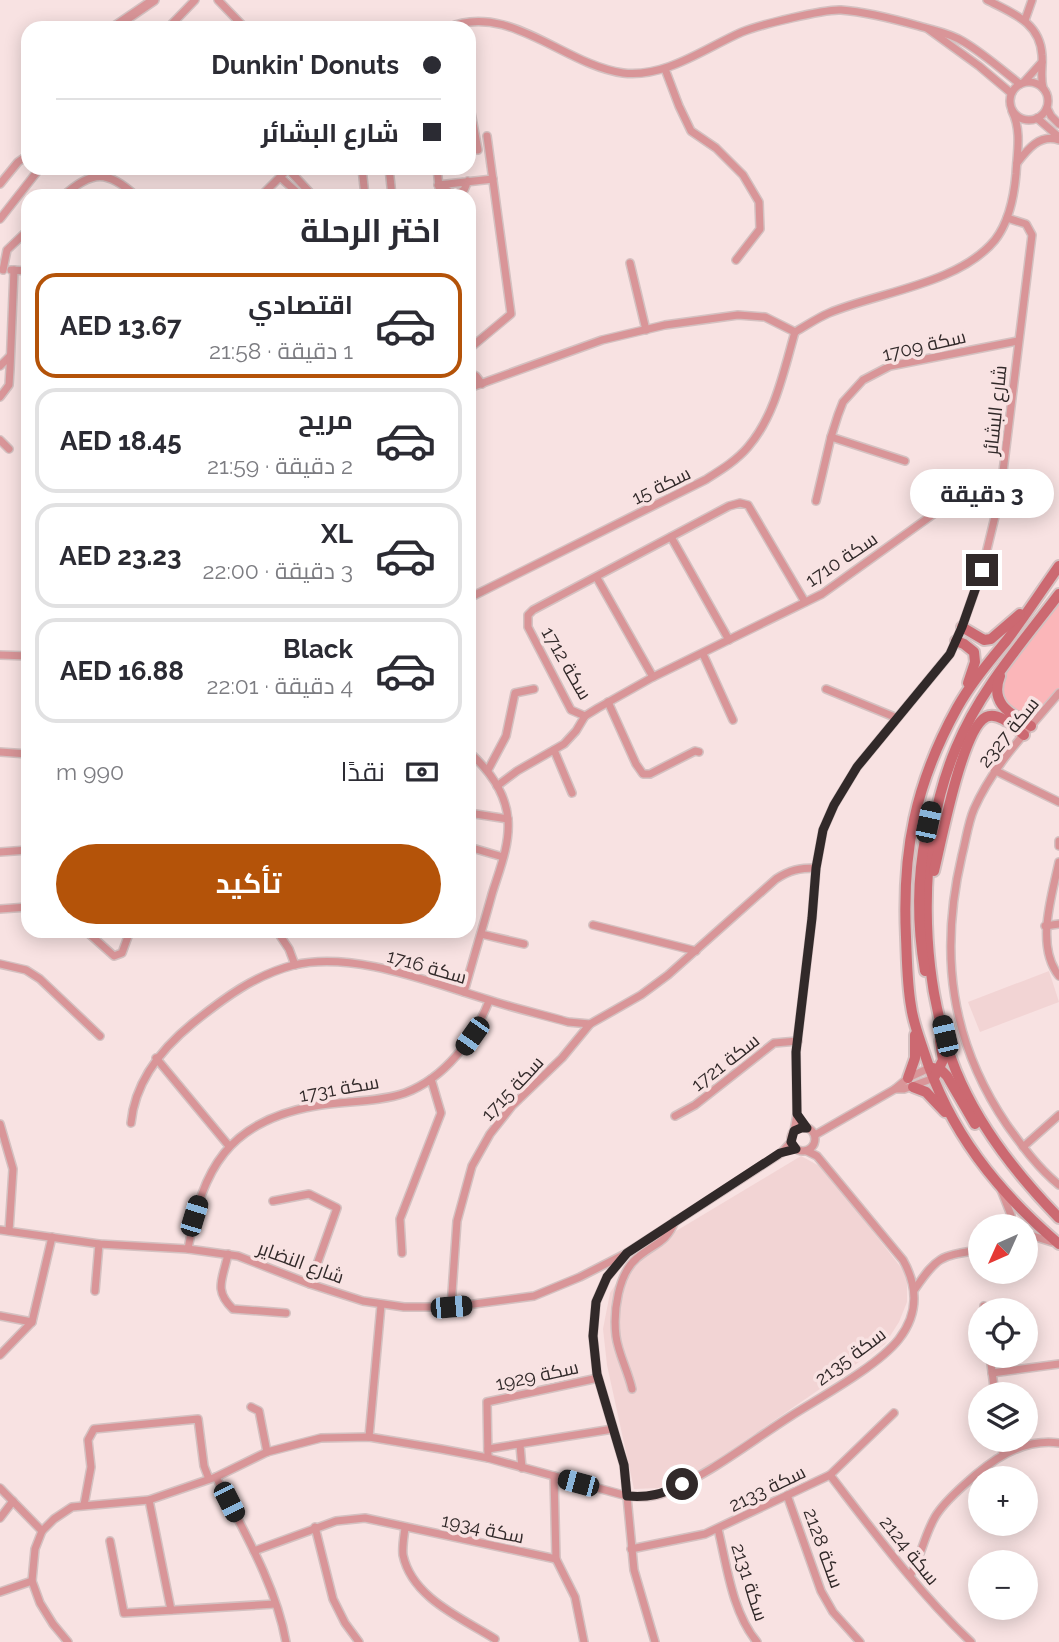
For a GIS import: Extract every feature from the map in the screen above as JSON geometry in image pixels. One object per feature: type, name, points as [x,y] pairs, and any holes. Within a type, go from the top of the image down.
[{"type":"main road","points":[[962,699],[1059,566]]},
{"type":"main road","points":[[934,1072],[943,1051],[922,955],[918,902],[931,807],[947,761],[981,698],[1059,594]]},
{"type":"main road","points":[[962,627],[984,640],[991,639],[1033,603]]},
{"type":"main road","points":[[956,641],[974,652],[975,662],[918,801],[908,847],[904,906],[915,1058],[910,1082],[926,1092],[957,1127],[1001,1189],[1059,1245]]},
{"type":"main road","points":[[1010,657],[996,687],[998,698],[1028,730]]},
{"type":"main road","points":[[928,901],[948,807],[961,764],[980,723],[987,717],[995,716],[1028,730]]},
{"type":"main road","points":[[956,748],[939,801],[931,846],[928,901],[934,985],[945,1036],[956,1071],[978,1116],[1031,1189],[1059,1219]]},
{"type":"main road","points":[[914,1022],[957,1127]]},
{"type":"main road","points":[[934,1072],[947,1076],[972,1120],[1036,1204],[1059,1219]]},
{"type":"street","points":[[123,21],[154,0]]},
{"type":"street","points":[[175,21],[195,0]]},
{"type":"street","points":[[218,0],[238,21]]},
{"type":"street","points":[[987,0],[1025,20],[1039,38],[1042,62],[1040,78],[1048,101],[1047,108],[1059,124]]},
{"type":"street","points":[[1025,20],[1032,0]]},
{"type":"street","points":[[476,22],[513,27],[597,67],[625,73],[666,68],[745,31],[838,10],[884,16],[950,34],[1021,83],[1037,83],[1043,88]]},
{"type":"street","points":[[928,29],[1011,93]]},
{"type":"street","points":[[476,386],[602,340],[646,330],[738,315],[765,317],[796,332],[828,314],[959,267],[980,255],[995,239],[1007,218],[1015,192],[1018,133],[1009,104],[1011,93],[1042,62]]},
{"type":"street","points":[[666,68],[691,131],[716,148],[743,175],[759,202],[760,229],[736,260]]},
{"type":"street","points":[[1018,133],[1047,108]]},
{"type":"street","points":[[1012,111],[1017,116],[1034,119],[1059,139]]},
{"type":"street","points":[[476,343],[510,314],[487,136]]},
{"type":"street","points":[[1016,164],[1035,143],[1052,138],[1059,139]]},
{"type":"street","points":[[476,139],[478,150],[489,149]]},
{"type":"street","points":[[0,184],[21,160]]},
{"type":"street","points":[[24,189],[35,175]]},
{"type":"street","points":[[71,189],[80,181],[100,175],[112,178],[127,189]]},
{"type":"street","points":[[295,175],[307,189]]},
{"type":"street","points":[[437,175],[439,189]]},
{"type":"street","points":[[268,189],[280,177],[293,189]]},
{"type":"street","points":[[464,189],[468,181],[493,179]]},
{"type":"street","points":[[438,185],[445,189]]},
{"type":"street","points":[[0,219],[21,192]]},
{"type":"street","name":"شارع البشائر","points":[[794,1131],[797,1114],[798,1041],[816,868],[823,830],[834,805],[857,767],[950,654],[982,570],[996,514],[1008,440],[1032,234],[1026,224],[1007,218]]},
{"type":"street","points":[[21,237],[7,250],[1,270],[21,270]]},
{"type":"street","points":[[630,263],[646,330]]},
{"type":"street","points":[[0,397],[9,385],[14,270]]},
{"type":"street","name":"سكة 15","points":[[476,594],[705,480],[728,465],[750,445],[773,405],[796,332]]},
{"type":"street","name":"سكة 1709","points":[[816,501],[831,437],[843,402],[854,387],[890,366],[1018,341]]},
{"type":"street","points":[[0,366],[11,355]]},
{"type":"street","points":[[476,376],[482,384]]},
{"type":"street","points":[[831,437],[905,461]]},
{"type":"street","points":[[0,440],[9,449]]},
{"type":"street","name":"سكة 1712","points":[[585,716],[571,710],[527,627],[528,615],[729,506],[740,503],[748,505],[805,602]]},
{"type":"street","name":"سكة 1710","points":[[497,786],[571,738],[585,716],[653,677],[822,594],[935,513],[947,508],[965,506],[996,514]]},
{"type":"street","points":[[671,537],[729,640]]},
{"type":"street","points":[[597,578],[653,677]]},
{"type":"street","points":[[703,654],[733,720]]},
{"type":"street","points":[[0,655],[21,656]]},
{"type":"street","points":[[488,770],[506,736],[515,693],[534,689]]},
{"type":"street","points":[[826,689],[897,719]]},
{"type":"street","name":"سكة 2327","points":[[1059,693],[1055,704],[1028,730],[994,770],[973,811],[958,871],[949,930],[952,985],[964,1040],[988,1096],[1023,1147],[1059,1185]]},
{"type":"street","points":[[608,702],[643,774],[650,774],[695,751],[699,752]]},
{"type":"street","points":[[554,750],[572,793]]},
{"type":"street","points":[[0,752],[21,754]]},
{"type":"street","points":[[464,992],[503,857],[508,819],[497,786],[488,770],[476,759]]},
{"type":"street","points":[[994,770],[1059,802]]},
{"type":"street","points":[[476,814],[508,819]]},
{"type":"street","points":[[476,849],[503,857]]},
{"type":"street","points":[[0,852],[21,850]]},
{"type":"street","points":[[1059,862],[1045,926],[1053,969],[1059,976]]},
{"type":"street","name":"سكة 1715","points":[[451,1307],[457,1221],[472,1166],[490,1134],[512,1106],[562,1058],[590,1024],[641,995],[696,951],[776,879],[798,868],[816,868]]},
{"type":"street","points":[[0,909],[21,908]]},
{"type":"street","points":[[1045,926],[1059,924]]},
{"type":"street","points":[[593,925],[696,951]]},
{"type":"street","points":[[481,934],[524,944]]},
{"type":"street","points":[[94,938],[114,956],[122,953],[127,938]]},
{"type":"street","points":[[282,938],[295,965]]},
{"type":"street","name":"سكة 1716","points":[[131,1123],[139,1086],[156,1059],[182,1032],[219,1002],[253,980],[295,965],[344,962],[377,967],[568,1022],[590,1024]]},
{"type":"street","points":[[0,964],[26,970],[40,979],[100,1036]]},
{"type":"street","name":"سكة 1731","points":[[188,1250],[194,1216],[204,1185],[229,1146],[253,1126],[313,1106],[403,1094],[430,1079],[463,1048],[480,1023],[489,1000]]},
{"type":"street","name":"سكة 1721","points":[[675,1116],[695,1105],[774,1044],[798,1041]]},
{"type":"street","points":[[156,1059],[229,1146]]},
{"type":"street","points":[[811,1149],[815,1135],[895,1088],[934,1072]]},
{"type":"street","points":[[402,1253],[400,1219],[441,1114],[430,1079]]},
{"type":"street","points":[[797,1114],[815,1135]]},
{"type":"street","points":[[1023,1147],[1059,1115]]},
{"type":"street","points":[[0,1124],[13,1169],[4,1231]]},
{"type":"street","points":[[793,1145],[794,1131],[807,1128]]},
{"type":"street","points":[[655,1642],[634,1570],[624,1465],[598,1378],[593,1336],[596,1302],[607,1277],[627,1253],[674,1225],[793,1145],[811,1149],[817,1156],[903,1260],[913,1278],[915,1289]]},
{"type":"street","points":[[1001,1189],[1011,1214]]},
{"type":"street","points":[[273,1201],[309,1194],[337,1208],[310,1284]]},
{"type":"street","points":[[632,1388],[616,1337],[615,1322],[623,1277],[636,1259],[669,1236],[674,1225]]},
{"type":"street","name":"شارع النضاير","points":[[4,1231],[99,1244],[228,1254],[310,1284],[381,1305],[451,1307],[534,1296],[587,1274],[627,1253]]},
{"type":"street","points":[[0,1355],[32,1322],[52,1237]]},
{"type":"street","points":[[1038,1238],[1059,1245]]},
{"type":"street","points":[[95,1291],[99,1244]]},
{"type":"street","points":[[915,1289],[937,1260],[968,1252]]},
{"type":"street","points":[[228,1254],[220,1290],[222,1298],[233,1309],[286,1313]]},
{"type":"street","points":[[587,1274],[594,1275],[603,1287]]},
{"type":"street","name":"سكة 2135","points":[[627,1496],[661,1494],[682,1484],[882,1356],[900,1338],[910,1318],[915,1289]]},
{"type":"street","points":[[369,1437],[381,1305]]},
{"type":"street","points":[[0,1316],[32,1322]]},
{"type":"street","points":[[992,1374],[1059,1364]]},
{"type":"street","points":[[991,1368],[993,1382]]},
{"type":"street","name":"سكة 1929","points":[[488,1458],[486,1402],[598,1378]]},
{"type":"street","points":[[251,1407],[259,1411],[267,1452]]},
{"type":"street","name":"سكة 2133","points":[[631,1549],[705,1534],[830,1475],[894,1413]]},
{"type":"street","points":[[84,1505],[91,1467],[88,1440],[94,1429],[198,1419],[204,1466],[254,1551],[275,1604],[286,1642]]},
{"type":"street","points":[[488,1449],[613,1429]]},
{"type":"street","points":[[68,1642],[46,1614],[32,1581],[35,1549],[42,1531],[54,1519],[72,1507],[149,1500],[212,1478],[267,1452],[321,1438],[369,1437],[488,1458],[627,1496]]},
{"type":"street","points":[[910,1576],[923,1551],[936,1515],[955,1493],[987,1464],[1003,1454],[1023,1447],[1059,1443]]},
{"type":"street","points":[[520,1445],[522,1468]]},
{"type":"street","name":"سكة 2124","points":[[830,1475],[910,1576],[950,1623],[971,1642]]},
{"type":"street","points":[[554,1476],[556,1559],[575,1597],[584,1642]]},
{"type":"street","points":[[0,1488],[42,1531]]},
{"type":"street","name":"سكة 2128","points":[[787,1495],[821,1591],[833,1612],[860,1642]]},
{"type":"street","points":[[149,1500],[172,1610]]},
{"type":"street","points":[[0,1518],[13,1501]]},
{"type":"street","name":"سكة 1934","points":[[254,1551],[315,1527],[336,1521],[365,1518],[556,1559]]},
{"type":"street","points":[[315,1527],[332,1599],[359,1642]]},
{"type":"street","points":[[405,1528],[403,1554],[411,1575],[426,1595],[495,1639]]},
{"type":"street","name":"سكة 2131","points":[[718,1529],[740,1616],[757,1642]]},
{"type":"street","points":[[110,1541],[124,1613],[275,1604]]},
{"type":"street","points":[[0,1592],[32,1581]]},
{"type":"shaded area","points":[[1059,596],[1059,692],[1031,725],[998,698],[1001,676]]},
{"type":"shaded area","points":[[1049,971],[1059,1002],[980,1032],[968,1002]]},
{"type":"shaded area","points":[[801,1156],[823,1168],[907,1275],[907,1302],[899,1322],[885,1344],[710,1465],[659,1488],[634,1489],[607,1365],[603,1329],[610,1293],[628,1265],[656,1243]]},
{"type":"route","points":[[682,1484],[661,1494],[627,1496],[624,1465],[597,1374],[593,1336],[596,1302],[607,1277],[627,1253],[780,1153],[796,1149],[791,1142],[794,1131],[807,1128],[797,1114],[796,1052],[816,868],[823,830],[834,805],[857,767],[950,654],[982,570]]}]
